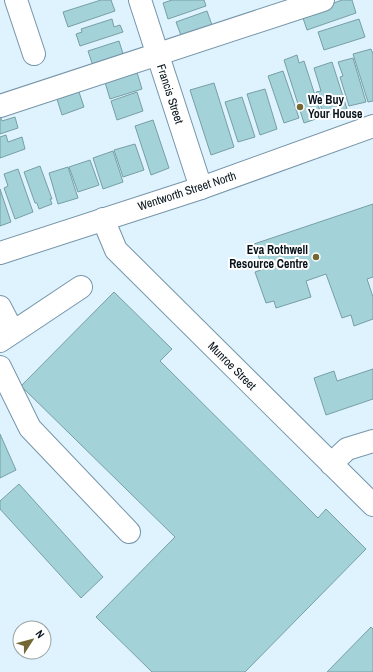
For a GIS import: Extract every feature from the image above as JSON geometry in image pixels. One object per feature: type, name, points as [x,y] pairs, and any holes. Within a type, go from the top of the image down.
[{"type":"street","points":[[16,0],[34,54]]},
{"type":"street","name":"Francis Street","points":[[140,0],[201,188]]},
{"type":"street","points":[[0,106],[158,55],[265,9],[323,0]]},
{"type":"street","name":"Wentworth Street North","points":[[0,253],[201,188],[373,126]]},
{"type":"street","name":"Munroe Street","points":[[103,219],[116,250],[373,505]]},
{"type":"street","points":[[0,307],[6,336],[81,287]]},
{"type":"street","points":[[0,367],[30,428],[129,532]]},
{"type":"street","points":[[331,464],[347,449],[373,441]]},
{"type":"building","points":[[101,0],[111,0],[115,11],[68,27],[63,12]]},
{"type":"building","points":[[172,0],[204,0],[206,6],[168,19],[163,3]]},
{"type":"building","points":[[342,0],[352,0],[356,13],[307,30],[303,18],[310,16],[309,12]]},
{"type":"building","points":[[207,11],[213,28],[182,38],[176,22]]},
{"type":"building","points":[[112,19],[114,27],[120,25],[123,32],[80,46],[76,34],[82,32],[81,29]]},
{"type":"building","points":[[359,19],[365,37],[324,50],[318,32]]},
{"type":"building","points":[[119,41],[124,57],[93,66],[88,51]]},
{"type":"building","points":[[371,49],[373,54],[373,101],[368,102],[353,54]]},
{"type":"building","points":[[297,55],[299,63],[304,61],[322,117],[304,123],[284,60]]},
{"type":"building","points":[[353,58],[366,102],[349,106],[340,77],[343,76],[338,62]]},
{"type":"building","points":[[332,62],[347,109],[324,116],[316,92],[321,91],[314,68]]},
{"type":"building","points":[[136,69],[142,89],[110,99],[104,79]]},
{"type":"building","points":[[283,71],[299,118],[284,123],[268,76]]},
{"type":"building","points":[[214,83],[234,147],[211,155],[190,90]]},
{"type":"building","points":[[78,89],[84,107],[62,115],[56,96]]},
{"type":"building","points":[[265,89],[277,129],[260,135],[247,94]]},
{"type":"building","points":[[137,92],[143,111],[117,120],[111,101]]},
{"type":"building","points":[[242,97],[255,137],[238,142],[225,102]]},
{"type":"building","points":[[0,116],[2,121],[15,117],[18,128],[0,134]]},
{"type":"building","points":[[153,120],[169,168],[151,175],[135,126]]},
{"type":"building","points":[[6,135],[8,142],[22,137],[25,149],[0,158],[0,137]]},
{"type":"building","points":[[135,144],[144,170],[123,177],[114,150]]},
{"type":"building","points":[[113,151],[123,182],[103,189],[93,158]]},
{"type":"building","points":[[90,160],[99,185],[78,192],[69,167]]},
{"type":"building","points":[[40,166],[52,199],[50,199],[52,204],[39,209],[37,203],[35,203],[24,172]]},
{"type":"building","points":[[68,167],[78,198],[58,204],[49,173]]},
{"type":"building","points":[[18,169],[33,212],[15,219],[4,188],[8,186],[4,174]]},
{"type":"building","points":[[0,189],[11,222],[0,226]]},
{"type":"building","name":"Eva Rothwell Resource Centre","points":[[373,204],[373,277],[367,279],[373,297],[373,319],[354,326],[351,315],[342,318],[326,274],[306,281],[311,297],[276,308],[274,301],[266,303],[255,272],[263,269],[254,244]]},
{"type":"building","points":[[114,292],[172,349],[160,361],[318,518],[326,509],[366,549],[245,672],[152,672],[96,617],[175,537],[21,386]]},
{"type":"building","points":[[373,369],[373,399],[326,415],[314,378],[334,371],[337,381]]},
{"type":"building","points":[[0,434],[16,470],[0,478]]},
{"type":"building","points":[[19,484],[103,577],[81,598],[0,509],[0,501]]},
{"type":"building","points":[[371,627],[373,629],[373,672],[327,672]]},
{"type":"place","name":"We Buy Your House","points":[[300,107]]},
{"type":"place","name":"Eva Rothwell Resource Centre","points":[[316,257]]}]
